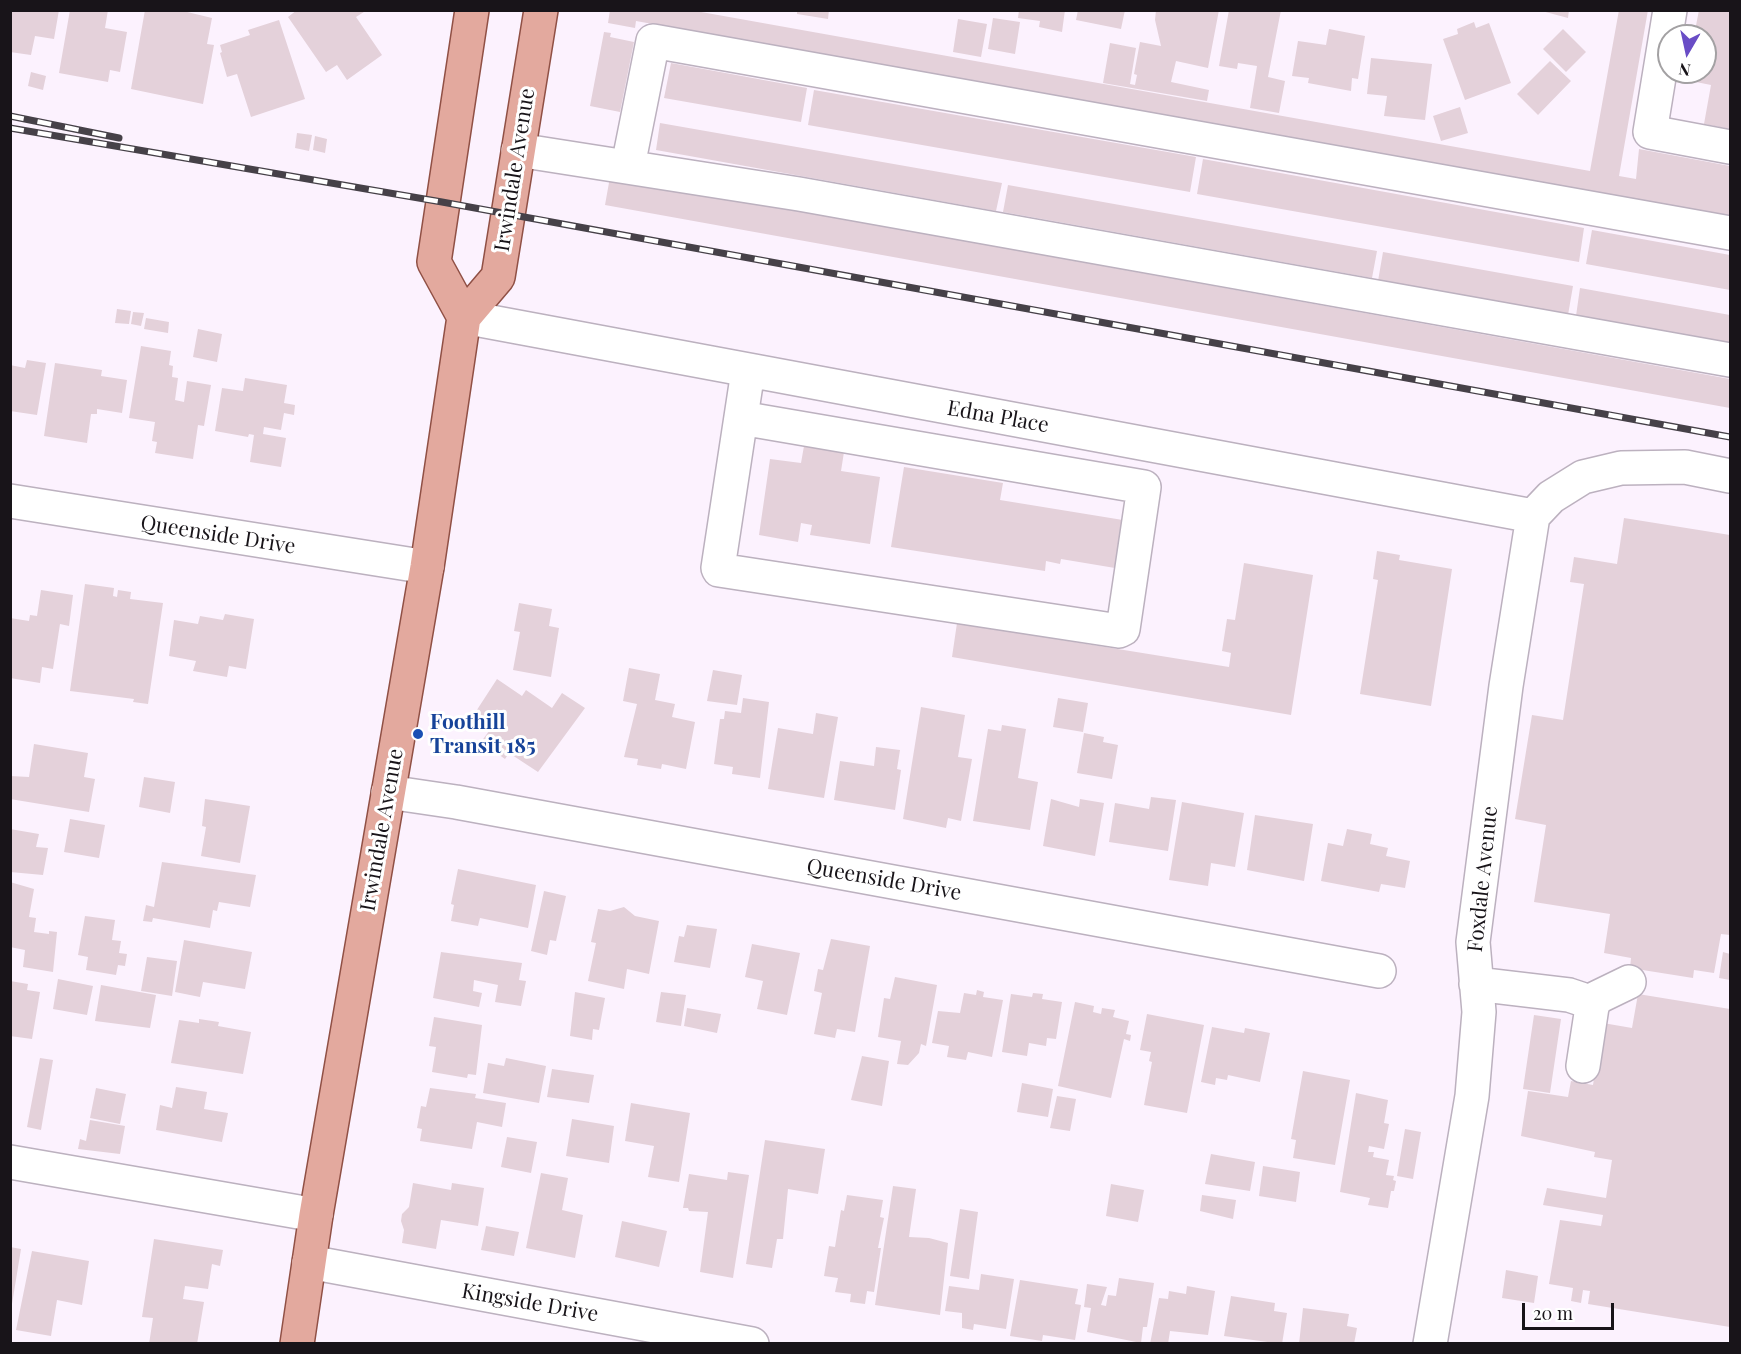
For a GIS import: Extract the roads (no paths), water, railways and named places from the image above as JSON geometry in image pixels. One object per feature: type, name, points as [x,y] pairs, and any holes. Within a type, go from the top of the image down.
[{"type":"main road","points":[[464,317],[434,262],[472,10]]},
{"type":"main road","name":"Irwindale Avenue","points":[[297,1344],[316,1215],[427,567],[464,317],[498,277],[541,10]]},
{"type":"street","points":[[1670,10],[1650,132],[1731,147]]},
{"type":"street","points":[[628,166],[652,41],[1731,233]]},
{"type":"street","points":[[519,150],[628,166],[1731,360]]},
{"type":"street","name":"Edna Place","points":[[464,317],[1533,516]]},
{"type":"street","points":[[741,418],[1144,487],[1123,629],[1119,631],[719,570],[741,418],[748,371]]},
{"type":"street","points":[[1533,516],[1551,497],[1583,477],[1621,468],[1684,467],[1731,476]]},
{"type":"street","name":"Queenside Drive","points":[[10,501],[427,567]]},
{"type":"street","name":"Foxdale Avenue","points":[[1430,1344],[1472,1096],[1479,1012],[1473,942],[1506,686],[1533,516]]},
{"type":"street","name":"Queenside Drive","points":[[388,792],[468,804],[1379,971]]},
{"type":"street","points":[[1583,1066],[1592,1007],[1596,998],[1602,993],[1629,982]]},
{"type":"street","points":[[1476,984],[1569,995],[1581,999],[1592,1007]]},
{"type":"street","points":[[10,1162],[316,1215]]},
{"type":"street","name":"Kingside Drive","points":[[309,1262],[752,1344]]},
{"type":"railway","points":[[10,116],[119,138]]},
{"type":"railway","points":[[10,128],[442,202],[1730,437]]},
{"type":"place","name":"Foothill Transit 185","points":[[418,734]]}]
